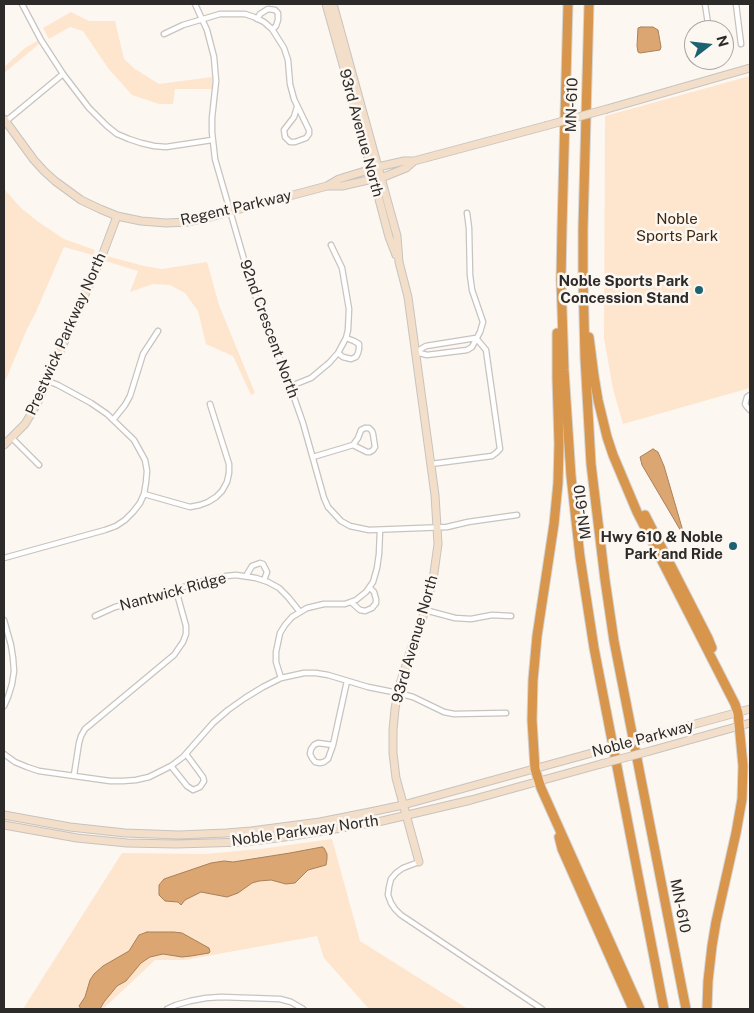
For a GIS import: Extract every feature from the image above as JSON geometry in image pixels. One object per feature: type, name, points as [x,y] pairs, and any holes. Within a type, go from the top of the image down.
[{"type":"highway","name":"MN-610","points":[[568,4],[561,279],[571,476],[580,557],[594,648],[664,1009]]},
{"type":"highway","name":"MN-610","points":[[589,4],[583,228],[583,321],[588,427],[605,580],[621,676],[686,1009]]},
{"type":"highway","points":[[583,228],[590,342],[594,376],[607,437],[637,512],[738,713],[743,774],[741,808],[712,946],[707,1009]]},
{"type":"highway","points":[[561,279],[557,320],[558,483],[534,670],[532,720],[535,769],[557,824],[640,1009]]},
{"type":"highway","points":[[557,824],[562,849],[633,1009]]},
{"type":"street","points":[[22,4],[41,40],[63,74],[98,118],[118,134],[141,143],[166,146],[212,140]]},
{"type":"street","name":"92nd Crescent North","points":[[195,4],[203,19],[211,43],[215,69],[212,140],[216,159],[256,300],[290,386],[324,498],[328,507],[341,521],[350,526],[380,530]]},
{"type":"street","name":"93rd Avenue North","points":[[326,4],[375,168]]},
{"type":"street","name":"93rd Avenue North","points":[[333,4],[377,178],[397,236],[399,262],[408,297],[416,352],[438,527],[436,564],[430,593],[398,693],[393,730],[396,778],[419,862],[402,868],[396,873],[391,879],[388,895],[394,909],[400,915],[542,1009]]},
{"type":"street","points":[[705,4],[707,20]]},
{"type":"street","points":[[736,4],[741,44]]},
{"type":"street","points":[[257,19],[268,8],[275,10],[278,13],[278,20],[273,30]]},
{"type":"street","points":[[164,34],[183,25],[220,14],[239,14],[257,19],[273,30],[284,48],[288,60],[290,84],[297,107],[308,127],[309,134],[306,138],[290,142],[283,134],[294,117],[297,107]]},
{"type":"street","points":[[414,161],[750,68]]},
{"type":"street","points":[[4,121],[63,74]]},
{"type":"street","name":"Regent Parkway","points":[[4,121],[34,160],[55,181],[81,200],[118,216],[141,221],[194,221],[328,186],[342,186],[377,178],[406,168],[414,161]]},
{"type":"street","name":"Regent Parkway","points":[[328,186],[339,179],[375,168],[404,161],[414,161]]},
{"type":"street","points":[[416,352],[427,355],[467,350],[472,347],[480,332],[482,322],[472,290],[469,261],[470,228],[466,213]]},
{"type":"street","name":"Prestwick Parkway North","points":[[4,446],[32,414],[48,381],[118,216]]},
{"type":"street","points":[[290,386],[316,375],[330,363],[346,338],[349,321],[348,297],[342,268],[331,245]]},
{"type":"street","points":[[113,420],[130,396],[143,354],[158,331]]},
{"type":"street","points":[[338,353],[343,357],[351,359],[356,357],[360,349],[359,344],[346,338]]},
{"type":"street","points":[[416,352],[426,346],[476,338]]},
{"type":"street","points":[[431,464],[492,456],[500,449],[486,350],[476,338]]},
{"type":"street","points":[[4,558],[116,526],[133,512],[144,494],[147,471],[134,440],[91,403],[48,381]]},
{"type":"street","points":[[750,395],[747,397],[745,404],[750,410]]},
{"type":"street","points":[[144,494],[190,507],[200,506],[216,497],[222,491],[227,482],[229,464],[210,404]]},
{"type":"street","points":[[312,457],[353,445],[361,430],[365,428],[372,430],[375,444],[373,450],[367,452],[353,445]]},
{"type":"street","points":[[12,438],[39,464]]},
{"type":"street","points":[[281,678],[276,662],[276,652],[280,633],[285,625],[292,617],[307,608],[316,605],[339,605],[351,602],[370,588],[379,554],[380,530],[447,527],[517,515]]},
{"type":"street","points":[[246,576],[252,566],[260,563],[263,564],[267,572],[264,580]]},
{"type":"street","name":"Nantwick Ridge","points":[[95,616],[115,607],[226,576],[246,576],[264,580],[279,588],[288,596],[300,612]]},
{"type":"street","points":[[351,602],[360,610],[365,611],[372,608],[376,603],[376,599],[374,592],[370,588]]},
{"type":"street","points":[[74,776],[79,744],[85,729],[174,656],[183,642],[186,626],[176,590]]},
{"type":"street","points":[[425,610],[455,618],[472,619],[492,615],[511,616]]},
{"type":"street","points":[[4,620],[11,645],[14,671],[12,684],[4,706]]},
{"type":"street","points":[[4,754],[15,762],[39,771],[110,781],[149,777],[171,766],[186,754],[228,710],[263,687],[281,678],[304,673],[328,675],[368,687],[413,697],[431,707],[449,713],[506,713]]},
{"type":"street","points":[[333,745],[318,743],[314,745],[310,754],[315,762],[320,763],[328,760],[333,745],[347,681]]},
{"type":"street","name":"Noble Parkway","points":[[535,769],[750,710]]},
{"type":"street","name":"Noble Parkway","points":[[601,764],[750,723]]},
{"type":"street","points":[[171,766],[190,788],[193,790],[200,787],[204,781],[203,777],[186,754]]},
{"type":"street","name":"Noble Parkway North","points":[[4,825],[105,841],[150,844],[245,842],[351,827],[406,816],[601,764]]},
{"type":"street","name":"Noble Parkway North","points":[[4,815],[93,830],[148,834],[203,834],[251,831],[348,817],[403,805],[535,769]]},
{"type":"street","points":[[167,1009],[190,1001],[221,997],[280,998],[303,1009]]},
{"type":"green space","points":[[71,12],[89,21],[115,21],[124,59],[135,69],[159,84],[212,77],[212,89],[175,89],[173,104],[159,104],[132,95],[108,68],[83,31],[70,27],[49,39],[43,28]]},
{"type":"green space","points":[[37,41],[39,44],[4,73],[4,67],[25,48]]},
{"type":"green space","name":"Noble Sports Park","points":[[750,76],[750,388],[623,424],[613,389],[604,338],[605,116]]},
{"type":"green space","points":[[4,189],[21,208],[37,221],[64,239],[95,250],[93,255],[64,247],[4,384]]},
{"type":"green space","points":[[107,256],[162,269],[207,262],[219,305],[255,393],[251,395],[233,356],[206,344],[198,311],[185,293],[170,285],[153,284],[130,292],[138,271],[105,261]]},
{"type":"green space","points":[[332,839],[360,941],[468,1009],[369,1009],[324,958],[317,936],[185,960],[155,960],[103,1009],[23,1009],[122,853],[205,854]]},
{"type":"shaded area","points":[[653,27],[658,30],[660,50],[638,52],[638,28]]},
{"type":"shaded area","points":[[653,449],[658,452],[664,466],[685,538],[642,465],[640,457]]},
{"type":"shaded area","points":[[322,847],[327,854],[326,865],[308,870],[295,883],[286,884],[271,880],[259,881],[227,897],[201,892],[185,900],[181,905],[178,902],[165,901],[159,895],[159,885],[164,879],[211,863],[233,862]]},
{"type":"shaded area","points":[[147,932],[182,933],[209,948],[210,952],[182,957],[163,954],[150,957],[141,963],[126,981],[117,986],[100,1009],[81,1009],[79,1006],[85,997],[90,980],[94,974],[103,966],[129,951],[139,935]]},
{"type":"place","name":"Noble Sports Park Concession Stand","points":[[699,290]]},
{"type":"place","name":"Hwy 610 & Noble Park and Ride","points":[[733,546]]}]
